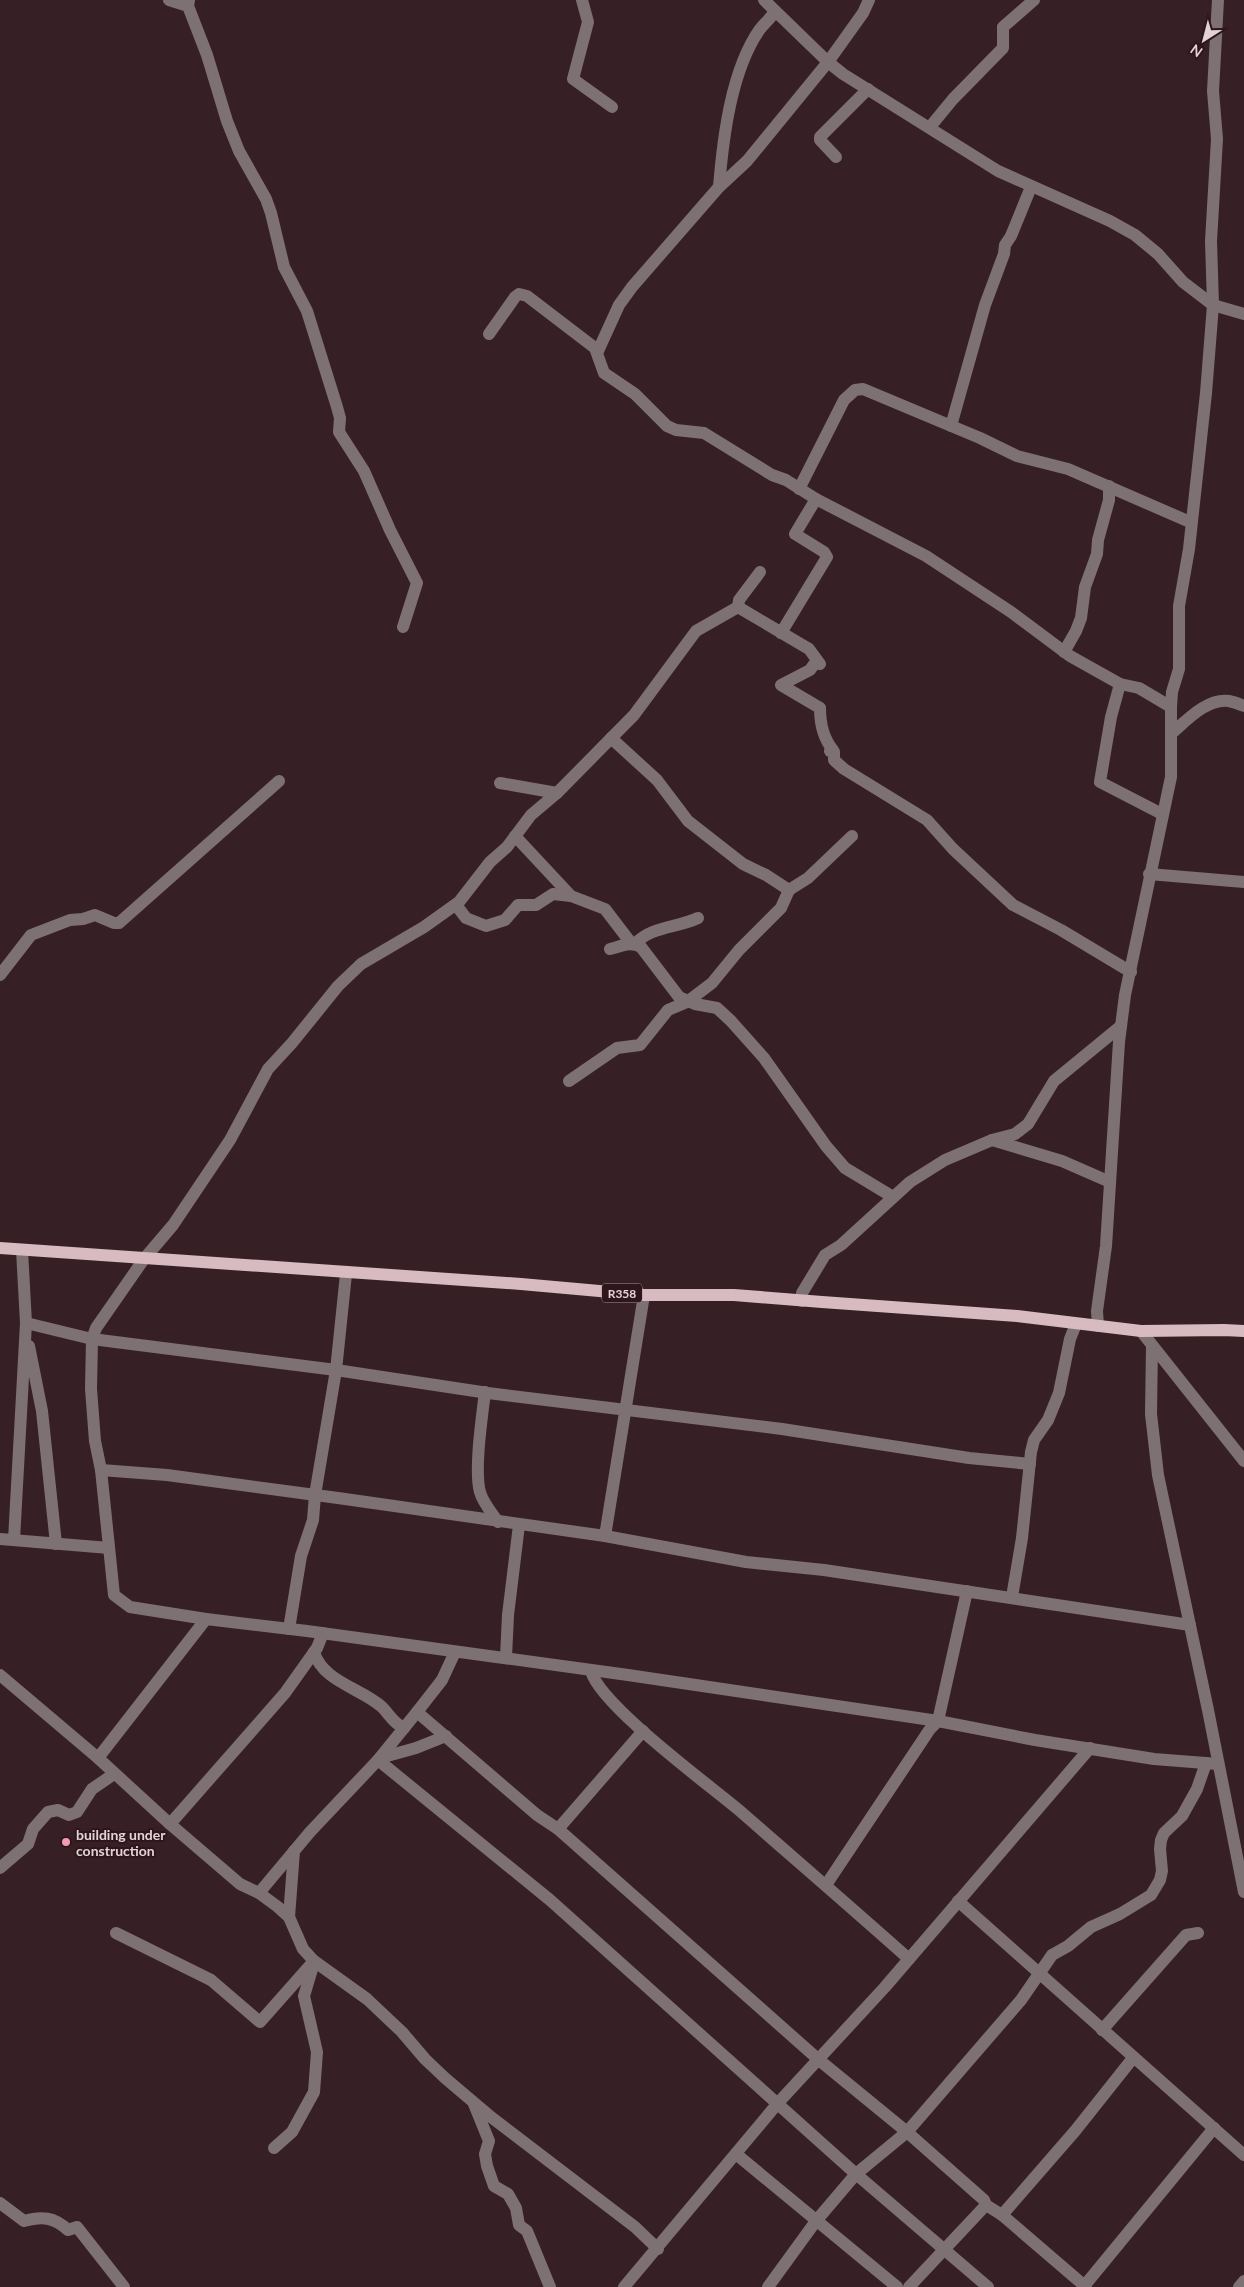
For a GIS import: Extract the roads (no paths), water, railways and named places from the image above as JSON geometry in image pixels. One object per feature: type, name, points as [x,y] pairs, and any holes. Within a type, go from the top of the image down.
[{"type":"main road","name":"R358","points":[[0,1248],[346,1274],[521,1284],[644,1295],[734,1295],[1017,1316],[1141,1331],[1244,1331]]},
{"type":"street","points":[[169,0],[189,3],[227,121],[239,151],[266,199],[274,222],[284,267],[307,311],[340,418],[339,432],[364,471],[390,530],[417,583],[403,627]]},
{"type":"street","points":[[582,0],[588,22],[573,80],[612,107]]},
{"type":"street","points":[[764,0],[828,62],[868,89],[998,171],[1110,221],[1135,235],[1158,254],[1183,282],[1213,305],[1244,314]]},
{"type":"street","points":[[869,0],[863,13],[828,62],[747,161],[719,187],[632,287],[619,305],[598,351],[600,366],[604,373],[635,394],[661,422],[676,430],[704,433],[816,499],[926,556],[1012,612],[1064,652],[1120,684],[1139,688],[1171,707]]},
{"type":"street","points":[[930,127],[953,99],[1003,48],[1003,27],[1034,0]]},
{"type":"street","points":[[1098,1326],[1097,1311],[1106,1246],[1121,1026],[1162,814],[1171,777],[1172,692],[1180,669],[1179,606],[1189,550],[1190,522],[1206,393],[1213,305],[1211,241],[1217,139],[1213,91],[1218,0]]},
{"type":"street","points":[[719,187],[725,131],[734,87],[757,34],[775,12]]},
{"type":"street","points":[[836,157],[820,140],[820,137],[868,89]]},
{"type":"street","points":[[951,426],[985,305],[1004,254],[1005,245],[1011,236],[1031,187]]},
{"type":"street","points":[[489,334],[515,297],[522,294],[537,302],[598,351]]},
{"type":"street","points":[[799,489],[844,400],[855,390],[863,389],[1017,456],[1068,469],[1190,522]]},
{"type":"street","points":[[1064,652],[1081,618],[1085,586],[1097,554],[1098,540],[1109,500],[1109,486]]},
{"type":"street","points":[[781,633],[827,557],[824,552],[795,534],[816,499]]},
{"type":"street","points":[[738,607],[739,600],[760,572]]},
{"type":"street","points":[[738,607],[811,650],[814,658],[820,664],[815,663],[810,670],[781,685],[820,708],[820,720],[825,738],[833,750],[830,751],[834,752],[834,760],[849,773],[927,820],[953,849],[1013,905],[1131,972]]},
{"type":"street","points":[[738,607],[696,631],[643,703],[557,793],[531,815],[456,905],[424,928],[361,964],[338,986],[292,1043],[268,1069],[230,1140],[173,1225],[144,1259],[96,1328],[92,1339],[91,1388],[95,1441],[101,1470],[114,1595],[125,1605],[206,1620],[506,1657],[938,1721],[1154,1759],[1212,1764]]},
{"type":"street","points":[[1120,684],[1110,717],[1100,782],[1162,814]]},
{"type":"street","points":[[1172,733],[1210,704],[1230,701],[1244,706]]},
{"type":"street","points":[[611,738],[657,780],[688,821],[743,864],[766,875],[789,890]]},
{"type":"street","points":[[0,975],[28,937],[38,931],[70,920],[83,919],[95,915],[114,924],[119,923],[279,781]]},
{"type":"street","points":[[500,783],[557,793]]},
{"type":"street","points":[[515,836],[571,896]]},
{"type":"street","points":[[569,1082],[617,1048],[640,1045],[668,1010],[687,1002],[712,983],[739,950],[780,908],[789,890],[808,878],[852,836]]},
{"type":"street","points":[[1150,874],[1244,882]]},
{"type":"street","points":[[456,905],[466,918],[486,926],[505,920],[518,905],[536,905],[553,894],[571,896],[605,909],[633,943],[641,947],[675,992],[687,1002],[720,1009],[764,1058],[836,1158],[853,1174],[894,1197]]},
{"type":"street","points":[[610,949],[633,943],[644,934],[686,924],[698,918]]},
{"type":"street","points":[[802,1300],[802,1293],[824,1255],[841,1245],[910,1182],[945,1160],[992,1140],[1015,1134],[1028,1124],[1054,1081],[1121,1026]]},
{"type":"street","points":[[992,1140],[1062,1161],[1110,1182]]},
{"type":"street","points":[[22,1250],[31,1362],[42,1411],[56,1544]]},
{"type":"street","points":[[288,1629],[301,1556],[313,1520],[315,1495],[336,1370],[346,1274]]},
{"type":"street","points":[[605,1536],[644,1295]]},
{"type":"street","points":[[27,1323],[92,1339],[336,1370],[485,1392],[782,1429],[969,1458],[1030,1464]]},
{"type":"street","points":[[14,1540],[27,1323]]},
{"type":"street","points":[[1012,1597],[1022,1538],[1034,1440],[1048,1420],[1059,1393],[1070,1339],[1076,1324]]},
{"type":"street","points":[[1141,1331],[1244,1461]]},
{"type":"street","points":[[1152,1346],[1151,1414],[1158,1475],[1190,1625],[1212,1764],[1244,1892]]},
{"type":"street","points":[[485,1392],[480,1431],[480,1491],[484,1502],[498,1522]]},
{"type":"street","points":[[101,1470],[167,1475],[605,1536],[746,1562],[824,1570],[1190,1625]]},
{"type":"street","points":[[506,1657],[508,1615],[519,1524]]},
{"type":"street","points":[[0,1539],[108,1548]]},
{"type":"street","points":[[826,1885],[893,1782],[930,1729],[938,1721],[967,1591]]},
{"type":"street","points":[[98,1758],[206,1620]]},
{"type":"street","points":[[170,1824],[285,1693],[314,1652],[323,1633]]},
{"type":"street","points":[[314,1652],[320,1664],[342,1684],[380,1706],[396,1724],[404,1728]]},
{"type":"street","points":[[259,1893],[294,1851],[379,1759],[442,1680],[455,1652]]},
{"type":"street","points":[[591,1671],[594,1681],[607,1697],[643,1730],[826,1885],[909,1959]]},
{"type":"street","points":[[0,1675],[98,1758],[170,1824],[240,1884],[259,1893],[289,1917],[303,1949],[314,1961],[367,1999],[402,2032],[425,2059],[473,2102],[635,2227],[658,2248]]},
{"type":"street","points":[[417,1712],[537,1815],[558,1829],[819,2060],[984,2200],[986,2205],[1002,2215],[1086,2286],[1214,2128]]},
{"type":"street","points":[[558,1829],[643,1730]]},
{"type":"street","points":[[379,1759],[416,1748],[446,1736]]},
{"type":"street","points":[[624,2287],[778,2103],[909,1959],[1090,1748]]},
{"type":"street","points":[[379,1759],[550,1900],[856,2174],[988,2287]]},
{"type":"street","points":[[768,2287],[816,2221],[856,2174],[906,2132],[1021,2000],[1040,1974],[1043,1966],[1052,1956],[1068,1946],[1091,1927],[1120,1914],[1151,1895],[1160,1880],[1162,1871],[1160,1849],[1164,1833],[1182,1816],[1212,1764]]},
{"type":"street","points":[[0,1868],[28,1844],[33,1829],[48,1812],[58,1810],[70,1815],[77,1812],[92,1789],[114,1774]]},
{"type":"street","points":[[289,1917],[294,1851]]},
{"type":"street","points":[[958,1901],[1244,2155]]},
{"type":"street","points":[[116,1933],[211,1980],[260,2022],[314,1961]]},
{"type":"street","points":[[1102,2030],[1186,1935],[1198,1933]]},
{"type":"street","points":[[274,2148],[292,2132],[314,2092],[316,2052],[304,1996],[314,1961]]},
{"type":"street","points":[[1002,2215],[1075,2131],[1133,2058]]},
{"type":"street","points":[[473,2102],[480,2113],[481,2124],[489,2141],[485,2154],[486,2166],[494,2186],[508,2194],[516,2208],[519,2225],[527,2231],[550,2287]]},
{"type":"street","points":[[736,2154],[897,2287]]},
{"type":"street","points":[[0,2203],[24,2221],[40,2216],[59,2222],[68,2230],[77,2227],[124,2287]]},
{"type":"street","points":[[910,2287],[986,2205]]},
{"type":"street","points":[[1239,2287],[1244,2281]]},
{"type":"place","name":"building under construction","points":[[66,1842]]}]
